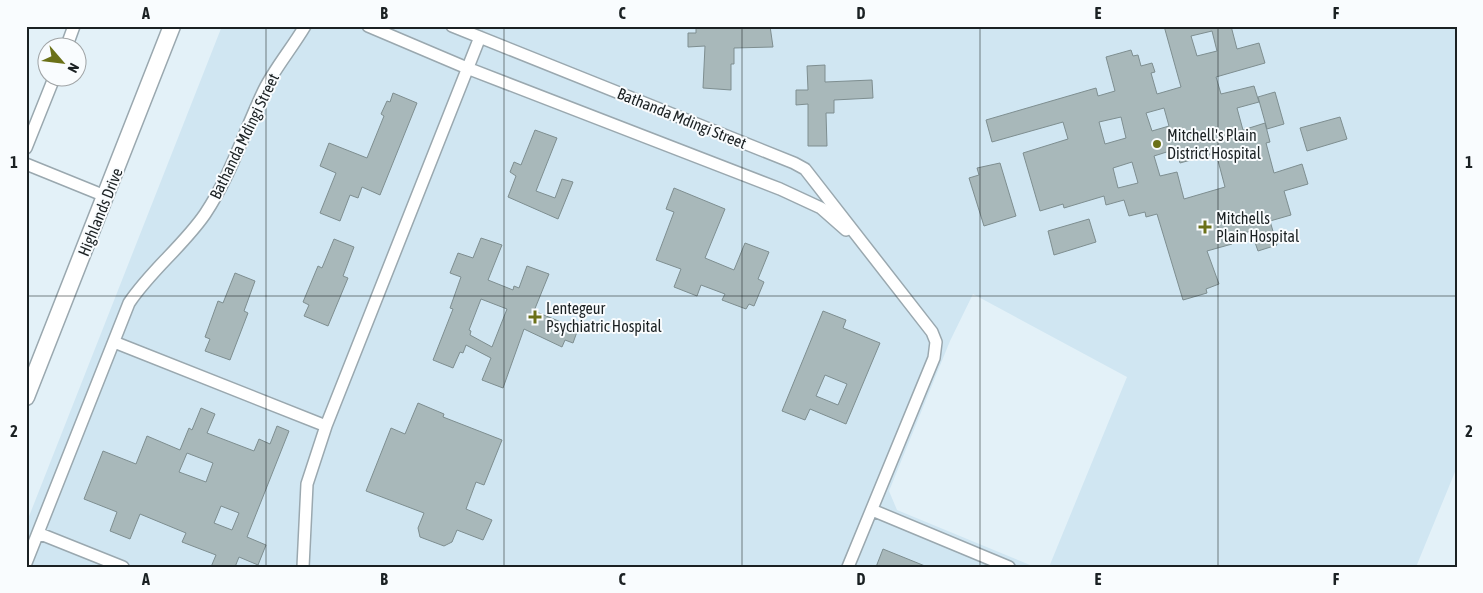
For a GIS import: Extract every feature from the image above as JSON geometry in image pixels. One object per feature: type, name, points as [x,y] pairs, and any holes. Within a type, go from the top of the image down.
[{"type":"main road","name":"Highlands Drive","points":[[26,397],[172,26]]},
{"type":"street","points":[[70,38],[74,26]]},
{"type":"street","name":"Bathanda Mdingi Street","points":[[26,563],[124,316],[137,291],[178,248],[213,202],[228,173],[265,89],[305,26]]},
{"type":"street","name":"Bathanda Mdingi Street","points":[[368,26],[467,68],[780,189],[821,208],[856,237]]},
{"type":"street","name":"Bathanda Mdingi Street","points":[[452,26],[805,169],[845,218],[856,237],[932,332],[936,347],[934,358],[848,567]]},
{"type":"street","points":[[303,567],[307,484],[326,426],[480,36]]},
{"type":"street","points":[[26,148],[50,88]]},
{"type":"street","points":[[26,164],[106,196]]},
{"type":"street","points":[[114,342],[326,426]]},
{"type":"street","points":[[872,510],[1009,567]]},
{"type":"street","points":[[38,533],[123,567]]},
{"type":"shaded area","name":"Lentegeur Psychiatric Hospital","points":[[222,26],[1457,26],[1457,467],[1416,567],[1049,567],[1127,377],[973,294],[950,341],[889,491],[897,510],[1035,567],[26,567],[26,524]]},
{"type":"building","points":[[696,26],[770,26],[773,47],[734,48],[734,64],[731,64],[731,90],[703,88],[705,46],[688,47],[688,33],[696,33]]},
{"type":"building","name":"Mitchell's Plain District Hospital","points":[[1164,26],[1231,26],[1237,49],[1259,43],[1265,63],[1216,77],[1221,94],[1254,86],[1259,102],[1237,108],[1243,130],[1265,123],[1270,142],[1266,143],[1274,173],[1302,164],[1308,184],[1284,191],[1291,215],[1270,221],[1277,245],[1258,251],[1251,231],[1230,237],[1232,244],[1207,251],[1219,284],[1206,289],[1207,293],[1183,300],[1157,214],[1146,217],[1145,212],[1129,216],[1124,200],[1106,205],[1104,196],[1064,208],[1063,204],[1040,211],[1023,153],[1068,139],[1063,122],[992,142],[986,120],[1096,88],[1098,96],[1115,91],[1106,57],[1131,50],[1133,56],[1138,55],[1141,66],[1152,63],[1155,72],[1151,73],[1157,94],[1181,87]],"holes":[[[1212,31],[1217,51],[1197,56],[1191,36]],[[1164,108],[1169,126],[1152,131],[1146,113]],[[1121,117],[1126,138],[1105,144],[1099,122]],[[1176,149],[1180,163],[1216,153],[1225,187],[1184,199],[1177,172],[1160,176],[1154,156]],[[1132,162],[1138,183],[1118,188],[1113,168]]]},
{"type":"building","points":[[825,65],[825,82],[872,80],[873,98],[834,100],[834,113],[826,113],[827,146],[808,146],[808,104],[796,105],[796,90],[808,90],[807,66]]},
{"type":"building","points":[[1275,92],[1284,124],[1267,129],[1258,97]]},
{"type":"building","points":[[393,93],[417,103],[380,195],[362,187],[358,198],[350,195],[340,221],[320,213],[336,173],[320,166],[329,143],[367,158],[384,116],[381,114],[387,101],[390,102]]},
{"type":"building","points":[[1340,117],[1347,139],[1307,151],[1300,128]]},
{"type":"building","points":[[535,130],[557,138],[536,191],[555,198],[562,179],[573,182],[558,219],[508,197],[516,176],[510,172],[514,162],[521,165]]},
{"type":"building","points":[[1000,163],[1016,216],[984,226],[969,178],[979,175],[977,168]]},
{"type":"building","points":[[674,188],[725,209],[705,258],[734,270],[745,243],[769,252],[758,279],[764,282],[754,306],[749,304],[746,309],[722,300],[725,294],[701,285],[697,296],[674,287],[681,269],[656,260],[674,212],[666,209]]},
{"type":"building","points":[[1089,219],[1096,242],[1054,255],[1048,231]]},
{"type":"building","points":[[481,238],[502,245],[488,280],[513,290],[514,286],[519,288],[527,266],[549,274],[534,311],[578,329],[573,343],[565,340],[562,347],[524,329],[503,388],[482,380],[491,358],[466,345],[463,353],[460,352],[453,368],[433,360],[453,309],[450,308],[461,277],[450,273],[458,253],[473,258]],"holes":[[[481,299],[507,309],[492,347],[470,335],[471,331],[469,330]]]},
{"type":"building","points":[[334,239],[354,247],[343,276],[348,278],[328,326],[304,316],[309,305],[303,302],[318,266],[322,268]]},
{"type":"building","points":[[235,273],[255,281],[244,311],[248,313],[230,360],[205,351],[210,339],[205,337],[218,301],[223,303]]},
{"type":"building","points":[[823,311],[846,320],[843,328],[880,343],[846,424],[810,409],[805,420],[782,411]],"holes":[[[825,375],[847,384],[838,405],[816,396]]]},
{"type":"building","points":[[418,403],[444,414],[443,417],[502,440],[484,485],[476,482],[466,509],[492,520],[483,540],[457,530],[452,542],[444,546],[420,537],[418,528],[424,513],[366,491],[391,428],[405,434]]},
{"type":"building","points":[[201,408],[215,414],[207,433],[254,451],[259,439],[270,444],[277,426],[289,431],[247,537],[266,545],[258,565],[239,557],[235,567],[211,567],[216,555],[182,542],[186,533],[140,514],[130,539],[110,531],[117,512],[84,499],[103,451],[136,464],[147,436],[180,450],[189,428],[192,430]],"holes":[[[187,453],[213,463],[206,482],[179,472]],[[221,506],[239,513],[232,530],[214,523]]]},
{"type":"building","points":[[883,549],[925,566],[925,567],[876,567]]},
{"type":"place","name":"Mitchell's Plain District Hospital","points":[[1157,144]]},
{"type":"place","name":"Mitchells Plain Hospital","points":[[1205,227]]},
{"type":"place","name":"Lentegeur Psychiatric Hospital","points":[[535,317]]}]
